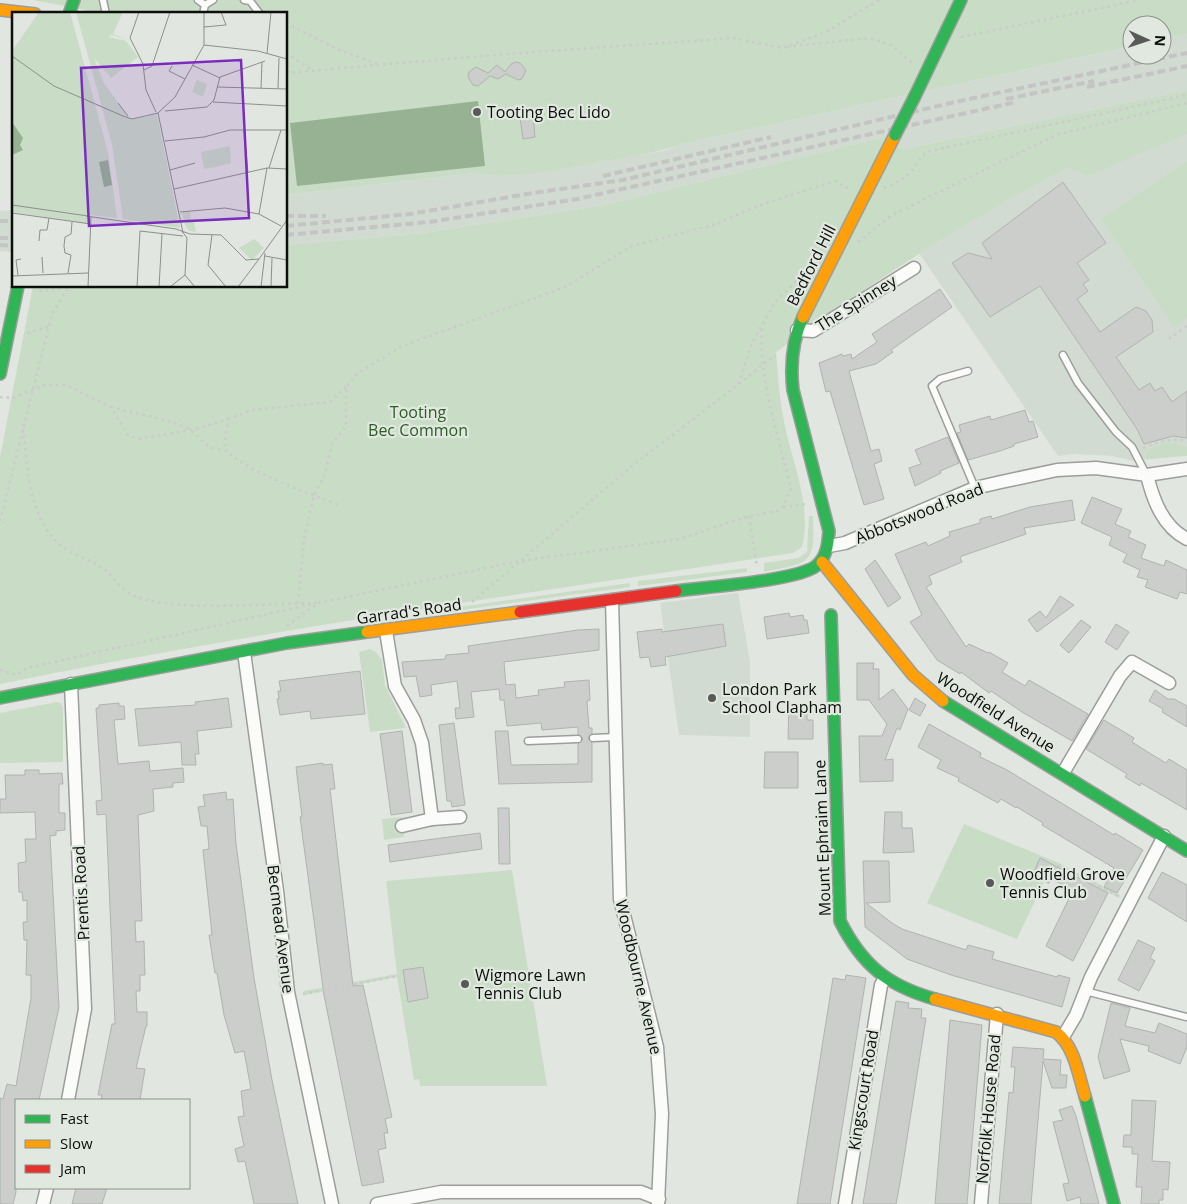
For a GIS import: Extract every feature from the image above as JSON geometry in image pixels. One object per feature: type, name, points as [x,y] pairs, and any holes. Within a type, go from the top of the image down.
[{"type":"main road","points":[[69,12],[74,0]]},
{"type":"main road","name":"Bedford Hill","points":[[822,562],[829,546],[829,531],[793,390],[790,366],[792,346],[797,330],[827,266],[914,98],[960,0]]},
{"type":"main road","points":[[8,7],[27,12]]},
{"type":"main road","points":[[0,374],[17,291]]},
{"type":"main road","name":"Garrad's Road","points":[[0,698],[287,643],[386,631],[806,572],[822,562]]},
{"type":"main road","name":"Woodfield Avenue","points":[[822,562],[921,684],[934,696],[1063,773],[1187,851]]},
{"type":"main road","name":"Mount Ephraim Lane","points":[[831,615],[840,921],[858,955],[897,986],[926,998],[948,1005],[996,1014],[1056,1032],[1063,1037]]},
{"type":"main road","points":[[1063,1037],[1075,1061],[1114,1204]]},
{"type":"street","name":"The Spinney","points":[[797,330],[814,331],[914,268]]},
{"type":"street","name":"Abbotswood Road","points":[[829,546],[844,543],[974,488],[1057,470],[1096,468],[1147,475],[1187,469]]},
{"type":"street","points":[[1147,475],[1153,497],[1164,518],[1179,535],[1187,539]]},
{"type":"street","name":"Woodbourne Avenue","points":[[612,600],[620,899],[657,1047],[662,1114],[658,1201]]},
{"type":"street","points":[[386,631],[395,686],[414,720],[422,743],[432,819]]},
{"type":"street","name":"Becmead Avenue","points":[[244,652],[277,890],[288,992],[332,1204]]},
{"type":"street","points":[[1063,773],[1120,676],[1132,662],[1169,683]]},
{"type":"street","name":"Prentis Road","points":[[68,1099],[85,1009],[71,684]]},
{"type":"street","points":[[402,826],[432,819],[460,817]]},
{"type":"street","points":[[1063,1037],[1076,1015],[1084,990],[1164,836]]},
{"type":"street","name":"Kingscourt Road","points":[[845,1204],[881,985],[885,978]]},
{"type":"street","name":"Norfolk House Road","points":[[981,1204],[996,1014]]},
{"type":"street","points":[[43,1204],[47,1189]]},
{"type":"street","points":[[376,1204],[442,1192],[641,1192],[658,1201]]},
{"type":"lane","points":[[198,0],[205,5]]},
{"type":"lane","points":[[203,12],[205,5],[213,0]]},
{"type":"lane","points":[[244,0],[250,1],[258,12]]},
{"type":"lane","points":[[1063,355],[1078,383],[1116,432],[1132,447],[1147,475]]},
{"type":"lane","points":[[968,371],[940,379],[932,386],[974,488]]},
{"type":"lane","points":[[593,738],[615,738]]},
{"type":"lane","points":[[528,740],[578,739]]},
{"type":"lane","points":[[1084,990],[1186,1017]]},
{"type":"path","points":[[783,48],[826,32],[879,0]]},
{"type":"path","points":[[942,40],[1140,0]]},
{"type":"path","points":[[288,24],[337,49],[379,64]]},
{"type":"path","points":[[288,73],[379,64],[734,38],[783,48],[869,38],[892,44],[915,66],[926,73]]},
{"type":"path","points":[[288,54],[314,70]]},
{"type":"path","points":[[111,407],[128,435],[139,439],[228,419],[252,410],[330,402],[358,372],[402,346],[565,287],[632,246],[713,225],[763,204],[835,180],[846,189],[867,191],[882,189],[900,181],[914,169],[922,155],[930,151],[1187,95]]},
{"type":"path","points":[[856,244],[892,215],[1056,135],[1187,104]]},
{"type":"path","points":[[738,385],[752,343],[775,302],[796,281],[827,266]]},
{"type":"path","points":[[17,291],[56,288]]},
{"type":"path","points":[[0,521],[48,327],[52,314],[68,288]]},
{"type":"path","points":[[764,321],[760,342],[763,364],[791,489],[783,507]]},
{"type":"path","points":[[1168,338],[1187,326]]},
{"type":"path","points":[[21,333],[31,333],[48,327]]},
{"type":"path","points":[[472,602],[637,462],[763,364],[792,346]]},
{"type":"path","points":[[0,396],[12,398],[45,385],[66,385],[111,407],[189,429],[202,442],[214,450],[224,450],[234,458],[341,506]]},
{"type":"path","points":[[298,603],[304,539],[314,495],[324,477],[332,444],[346,426],[346,387]]},
{"type":"path","points":[[224,450],[228,419]]},
{"type":"path","points":[[23,429],[35,507],[43,525],[59,543],[106,570],[128,593],[139,598],[177,605],[318,603]]},
{"type":"path","points":[[1142,449],[1156,442],[1176,438],[1187,442]]},
{"type":"path","points":[[0,670],[17,676],[27,668],[318,603],[520,561],[680,539],[749,516],[777,511],[783,507],[812,504]]},
{"type":"path","points":[[749,516],[758,567]]},
{"type":"path","points":[[286,629],[318,603]]},
{"type":"path","points":[[1058,865],[1124,899]]},
{"type":"path","points":[[303,994],[397,976]]},
{"type":"shaded area","points":[[1187,34],[1187,90],[904,149],[880,138],[600,206],[416,234],[288,245],[288,195],[474,173],[489,175],[551,170],[663,151],[681,144],[1122,48],[1122,65],[1172,65],[1172,37]]},
{"type":"shaded area","points":[[478,101],[485,166],[297,186],[290,123]]},
{"type":"shaded area","points":[[1187,106],[1187,455],[1134,461],[1112,456],[1075,454],[1058,456],[919,253],[1056,168]]},
{"type":"shaded area","points":[[12,210],[12,252],[0,251],[0,211]]},
{"type":"shaded area","name":"London Park School Clapham","points":[[738,593],[750,661],[750,737],[679,735],[660,603]]},
{"type":"green space","points":[[33,0],[1187,0],[1187,34],[1172,37],[1172,15],[1122,15],[1122,48],[681,144],[630,157],[537,173],[489,175],[474,173],[288,195],[288,12],[85,12],[85,10]]},
{"type":"green space","name":"Tooting Bec Common","points":[[1187,90],[1187,134],[1087,176],[1068,167],[1030,187],[919,254],[776,352],[783,416],[803,498],[805,514],[805,531],[802,547],[793,553],[296,629],[0,684],[0,457],[33,288],[288,288],[288,245],[416,234],[600,206],[880,138],[904,149]]},
{"type":"green space","points":[[1187,161],[1187,318],[1174,327],[1101,219]]},
{"type":"green space","points":[[1175,443],[1187,447],[1187,456],[1146,459],[1145,451],[1162,444]]},
{"type":"green space","points":[[809,516],[813,516],[813,544],[811,553],[800,563],[764,572],[764,563],[798,558],[807,552]]},
{"type":"green space","points":[[747,568],[747,572],[638,586],[638,581]]},
{"type":"green space","points":[[630,583],[630,587],[446,612],[445,609]]},
{"type":"green space","points":[[370,649],[376,652],[382,660],[385,685],[406,728],[370,732],[359,652]]},
{"type":"green space","points":[[57,702],[61,703],[63,708],[63,762],[0,763],[0,713]]},
{"type":"green space","points":[[401,817],[404,837],[384,840],[382,819]]},
{"type":"green space","name":"Woodfield Grove Tennis Club","points":[[964,824],[1059,863],[1120,895],[1119,898],[1057,866],[1049,884],[1044,882],[1017,939],[927,903]]},
{"type":"green space","name":"Wigmore Lawn Tennis Club","points":[[512,870],[547,1086],[420,1086],[419,1079],[414,1080],[397,977],[305,995],[304,991],[397,974],[386,881]]},
{"type":"building","points":[[520,63],[526,70],[522,79],[518,80],[506,74],[498,79],[490,76],[478,86],[473,85],[468,77],[469,72],[476,67],[488,73],[497,65],[505,72],[511,64]]},
{"type":"building","points":[[533,116],[535,137],[523,139],[520,117]]},
{"type":"building","points":[[1063,182],[1106,243],[1077,263],[1089,280],[1083,284],[1088,291],[1077,299],[1100,332],[1136,307],[1146,311],[1152,320],[1153,332],[1116,357],[1139,390],[1150,383],[1155,391],[1162,387],[1172,402],[1187,391],[1187,438],[1173,436],[1144,444],[1137,429],[1040,286],[990,317],[952,263],[968,253],[992,259],[982,243]]},
{"type":"building","points":[[940,289],[952,307],[891,350],[893,352],[876,364],[849,371],[871,451],[879,449],[882,461],[874,464],[884,499],[864,505],[830,391],[826,392],[819,363],[842,354],[843,356],[851,354],[852,359],[877,342],[872,334]]},
{"type":"building","points":[[1025,410],[1029,422],[1033,421],[1038,437],[968,460],[957,433],[961,432],[959,425],[990,416],[991,420]]},
{"type":"building","points":[[948,437],[959,463],[940,471],[941,473],[915,486],[909,468],[921,464],[915,450]]},
{"type":"building","points":[[1092,497],[1122,509],[1115,524],[1131,531],[1128,537],[1146,545],[1141,558],[1164,566],[1166,560],[1187,570],[1187,594],[1180,592],[1177,599],[1145,587],[1148,580],[1137,577],[1140,570],[1123,562],[1127,554],[1109,545],[1112,537],[1081,523]]},
{"type":"building","points":[[1072,500],[1075,520],[1024,528],[1026,534],[962,556],[960,558],[962,562],[929,576],[932,584],[926,587],[966,647],[969,644],[989,652],[1008,663],[1002,672],[1025,686],[1029,680],[1088,714],[1072,741],[1022,712],[991,691],[989,693],[961,672],[960,674],[937,660],[910,622],[922,615],[895,554],[926,542],[928,546],[950,536],[949,532],[980,523],[980,519],[991,516],[992,519],[1030,507]]},
{"type":"building","points":[[875,560],[901,598],[888,607],[865,569]]},
{"type":"building","points":[[1060,596],[1074,605],[1037,632],[1028,620],[1040,611],[1046,618]]},
{"type":"building","points":[[789,613],[790,617],[803,615],[804,620],[807,620],[809,633],[767,639],[764,617]]},
{"type":"building","points":[[1081,620],[1091,627],[1069,653],[1060,645]]},
{"type":"building","points":[[723,624],[726,646],[665,657],[666,665],[651,667],[649,657],[640,658],[637,632],[662,629],[662,632]]},
{"type":"building","points":[[1116,624],[1129,632],[1117,650],[1105,642]]},
{"type":"building","points":[[599,629],[599,650],[504,662],[506,685],[515,684],[516,698],[539,695],[538,690],[565,687],[564,682],[589,680],[590,700],[587,701],[589,728],[592,728],[592,733],[588,738],[592,743],[592,782],[499,784],[495,731],[508,731],[511,765],[578,764],[578,744],[583,739],[578,734],[578,727],[542,730],[541,723],[507,726],[504,700],[500,700],[499,689],[471,692],[474,717],[456,719],[455,708],[460,708],[457,681],[431,685],[432,695],[420,697],[416,676],[404,677],[402,662],[445,659],[446,655],[469,653],[468,646],[578,630]]},
{"type":"building","points":[[857,663],[874,663],[873,669],[879,669],[879,700],[893,689],[908,709],[900,730],[897,728],[885,760],[893,759],[893,781],[860,782],[859,736],[882,736],[887,724],[869,700],[857,700]]},
{"type":"building","points":[[360,671],[365,714],[311,719],[310,711],[280,715],[277,699],[279,699],[278,691],[281,691],[279,681]]},
{"type":"building","points":[[1155,690],[1168,699],[1174,699],[1187,706],[1187,727],[1162,712],[1163,709],[1149,701]]},
{"type":"building","points":[[228,698],[232,727],[197,731],[199,754],[195,754],[196,765],[182,765],[181,742],[139,746],[135,709],[196,705],[195,702]]},
{"type":"building","points":[[915,698],[926,705],[920,716],[909,710]]},
{"type":"building","points":[[119,703],[119,706],[124,706],[125,719],[114,720],[118,764],[149,761],[150,771],[183,768],[184,782],[173,783],[173,787],[153,789],[154,811],[138,815],[142,921],[135,921],[136,942],[144,941],[145,975],[140,975],[140,991],[136,991],[137,1012],[147,1012],[147,1026],[136,1068],[145,1069],[140,1099],[101,1099],[102,1095],[98,1095],[112,1024],[115,1024],[106,814],[97,815],[96,801],[102,800],[96,708],[99,708],[99,705]]},
{"type":"building","points":[[789,704],[807,704],[807,720],[813,720],[813,739],[788,739]]},
{"type":"building","points":[[1104,720],[1134,738],[1132,742],[1151,754],[1166,763],[1169,759],[1187,770],[1187,810],[1141,783],[1140,786],[1125,777],[1127,774],[1086,749]]},
{"type":"building","points":[[454,723],[465,805],[452,807],[451,801],[447,801],[439,725]]},
{"type":"building","points":[[929,724],[981,753],[980,757],[1007,770],[1114,835],[1115,833],[1143,850],[1117,893],[1104,887],[1114,868],[1042,825],[1043,823],[1017,807],[1001,799],[998,803],[958,781],[959,778],[937,768],[941,760],[918,747]]},
{"type":"building","points":[[402,731],[412,812],[391,815],[380,734]]},
{"type":"building","points":[[765,752],[798,752],[798,788],[764,788]]},
{"type":"building","points":[[323,763],[323,765],[332,764],[335,789],[330,789],[353,986],[363,985],[392,1117],[385,1119],[388,1133],[384,1133],[386,1148],[378,1150],[384,1182],[362,1186],[324,995],[300,817],[302,817],[296,767]]},
{"type":"building","points":[[25,770],[39,770],[39,774],[62,773],[63,784],[59,784],[59,813],[65,813],[65,830],[56,831],[56,835],[50,836],[59,1007],[39,1099],[15,1099],[16,1192],[13,1204],[0,1204],[0,1098],[3,1099],[7,1084],[16,1086],[31,998],[31,975],[26,975],[27,940],[24,940],[23,922],[27,922],[27,900],[23,901],[22,892],[19,892],[18,863],[26,862],[25,839],[36,839],[35,812],[0,813],[0,799],[6,799],[5,775],[25,775]]},
{"type":"building","points":[[226,792],[227,800],[233,799],[236,844],[254,978],[272,1080],[298,1204],[254,1204],[245,1161],[238,1162],[235,1149],[244,1146],[238,1117],[244,1116],[241,1091],[251,1089],[244,1051],[235,1053],[224,1015],[217,973],[215,973],[209,935],[212,935],[203,850],[209,849],[207,826],[201,826],[198,807],[205,806],[203,795]]},
{"type":"building","points":[[498,808],[509,808],[510,864],[499,864]]},
{"type":"building","points":[[885,812],[902,812],[902,828],[912,828],[914,852],[883,853]]},
{"type":"building","points":[[480,833],[482,849],[390,862],[388,845]]},
{"type":"building","points":[[1040,858],[1108,893],[1073,961],[1046,946],[1073,890],[1051,879],[1049,883],[1032,876]]},
{"type":"building","points":[[863,861],[889,861],[890,902],[866,903],[892,923],[902,929],[966,950],[968,945],[994,952],[992,959],[1057,977],[1058,975],[1070,978],[1062,1007],[951,975],[907,959],[865,927]]},
{"type":"building","points":[[1162,872],[1187,885],[1187,922],[1148,898]]},
{"type":"building","points":[[1138,940],[1155,948],[1150,958],[1155,961],[1139,991],[1118,980]]},
{"type":"building","points":[[423,967],[428,998],[408,1002],[403,970]]},
{"type":"building","points":[[846,975],[866,978],[830,1204],[797,1204],[833,978],[845,980]]},
{"type":"building","points":[[896,1001],[909,1003],[908,1008],[922,1009],[921,1018],[926,1018],[900,1183],[896,1204],[863,1204]]},
{"type":"building","points":[[1111,1003],[1130,1008],[1125,1026],[1155,1033],[1159,1023],[1187,1034],[1187,1047],[1180,1064],[1148,1051],[1149,1046],[1120,1039],[1130,1071],[1104,1079],[1098,1057]]},
{"type":"building","points":[[950,1020],[982,1025],[967,1204],[935,1204]]},
{"type":"building","points":[[1013,1047],[1044,1049],[1043,1059],[1061,1060],[1060,1075],[1067,1075],[1066,1088],[1052,1088],[1043,1061],[1031,1204],[999,1204],[1009,1092],[1013,1093],[1015,1067],[1011,1067]]},
{"type":"building","points":[[1132,1100],[1156,1101],[1152,1161],[1170,1162],[1168,1190],[1163,1189],[1163,1200],[1159,1200],[1159,1204],[1141,1204],[1142,1187],[1136,1187],[1138,1154],[1132,1154],[1132,1147],[1123,1147],[1124,1135],[1131,1135]]},
{"type":"building","points":[[1072,1106],[1099,1204],[1081,1204],[1080,1197],[1067,1201],[1063,1184],[1069,1183],[1053,1122],[1063,1120],[1059,1110]]},
{"type":"building","points":[[76,1189],[107,1189],[102,1204],[72,1204]]},
{"type":"railway","points":[[288,226],[410,214],[623,180],[955,102],[1187,53]]},
{"type":"railway","points":[[1087,87],[1187,66]]},
{"type":"railway","points":[[1006,99],[1094,81]]},
{"type":"railway","points":[[288,235],[429,222],[577,199],[1016,102]]},
{"type":"railway","points":[[603,176],[771,137]]},
{"type":"railway","points":[[288,216],[326,216]]},
{"type":"railway","points":[[0,221],[12,221]]},
{"type":"railway","points":[[0,238],[12,238]]},
{"type":"railway","points":[[0,245],[12,246]]},
{"type":"traffic: fast","points":[[70,12],[74,0]]},
{"type":"traffic: fast","points":[[914,98],[961,0]]},
{"type":"traffic: fast","points":[[895,135],[914,98]]},
{"type":"traffic: fast","points":[[0,374],[18,288]]},
{"type":"traffic: fast","points":[[676,591],[749,583],[790,576],[816,566],[825,554],[829,531],[792,380],[794,344],[803,317]]},
{"type":"traffic: fast","points":[[831,615],[840,921],[858,950],[878,972],[903,988],[935,999]]},
{"type":"traffic: fast","points":[[0,698],[287,643],[367,632]]},
{"type":"traffic: fast","points":[[943,701],[1187,851]]},
{"type":"traffic: fast","points":[[1085,1096],[1114,1204]]},
{"type":"traffic: slow","points":[[0,10],[18,12]]},
{"type":"traffic: slow","points":[[803,317],[895,135]]},
{"type":"traffic: slow","points":[[822,562],[913,675],[943,701]]},
{"type":"traffic: slow","points":[[367,632],[520,612]]},
{"type":"traffic: slow","points":[[935,999],[1056,1032],[1068,1045],[1072,1053],[1085,1096]]},
{"type":"traffic: jam","points":[[520,612],[676,591]]},
{"type":"place","name":"Tooting Bec Lido","points":[[477,112]]},
{"type":"place","name":"London Park School Clapham","points":[[712,698]]},
{"type":"place","name":"Woodfield Grove Tennis Club","points":[[990,883]]},
{"type":"place","name":"Wigmore Lawn Tennis Club","points":[[465,984]]}]
